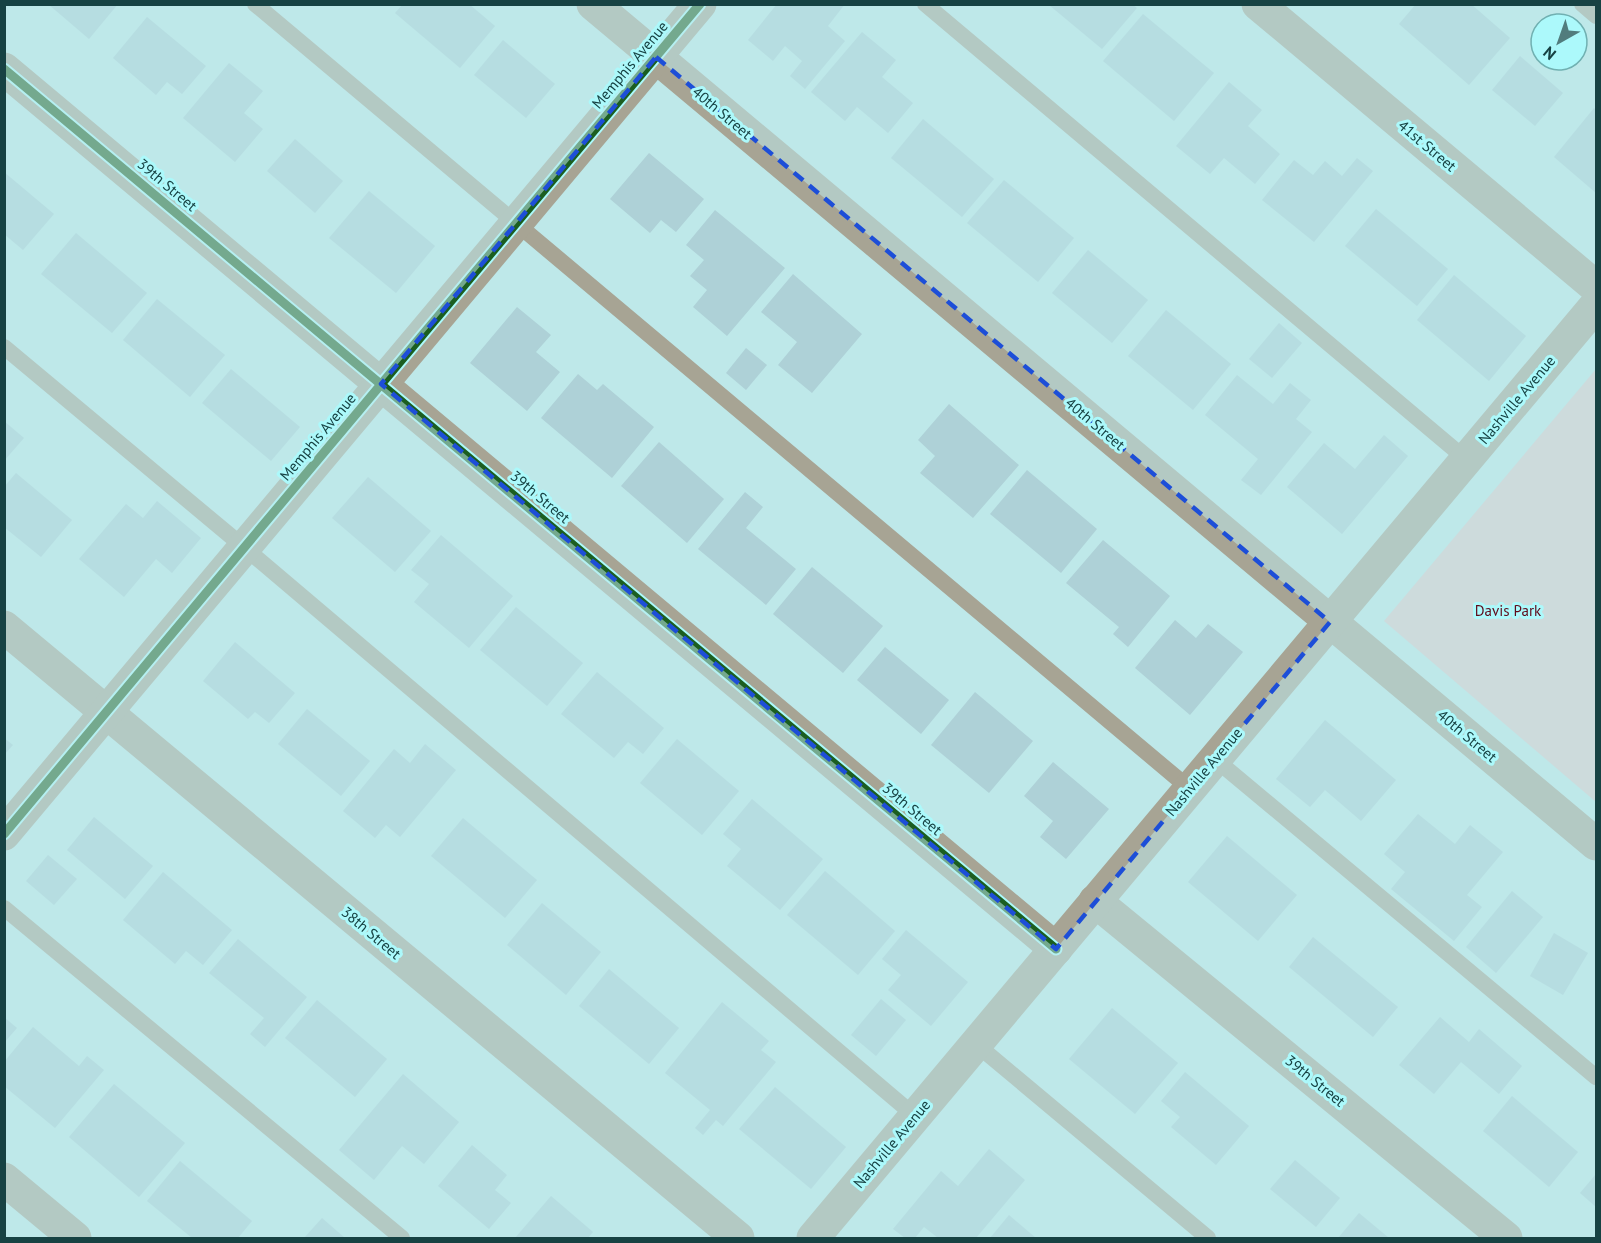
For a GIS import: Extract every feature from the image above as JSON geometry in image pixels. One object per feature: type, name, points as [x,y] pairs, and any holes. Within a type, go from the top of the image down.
[{"type":"street","name":"40th Street","points":[[593,4],[1596,844]]},
{"type":"street","name":"Memphis Avenue","points":[[4,834],[700,4]]},
{"type":"street","name":"41st Street","points":[[1258,4],[1596,288]]},
{"type":"street","name":"39th Street","points":[[4,69],[1056,949]]},
{"type":"street","name":"Nashville Avenue","points":[[813,1239],[1596,305]]},
{"type":"street","name":"38th Street","points":[[4,627],[738,1239]]},
{"type":"street","name":"39th Street","points":[[1095,902],[1506,1239]]},
{"type":"street","points":[[4,1179],[75,1239]]},
{"type":"lane","points":[[255,4],[1190,789]]},
{"type":"lane","points":[[925,4],[1467,460]]},
{"type":"lane","points":[[1582,4],[1596,16]]},
{"type":"lane","points":[[4,347],[245,548],[915,1116]]},
{"type":"lane","points":[[1215,759],[1596,1077]]},
{"type":"lane","points":[[4,908],[402,1239]]},
{"type":"lane","points":[[976,1044],[1208,1239]]},
{"type":"highlighted area","points":[[656,57],[1330,622],[1056,949],[381,384]]},
{"type":"green space","name":"Davis Park","points":[[1596,369],[1596,802],[1384,621]]},
{"type":"building","points":[[48,4],[118,4],[89,39]]},
{"type":"building","points":[[403,4],[469,4],[495,26],[460,68],[395,13]]},
{"type":"building","points":[[777,4],[845,4],[828,26],[845,41],[805,89],[790,76],[802,61],[785,46],[773,61],[748,40]]},
{"type":"building","points":[[1416,4],[1471,4],[1510,38],[1469,85],[1399,24]]},
{"type":"building","points":[[1049,5],[1133,5],[1137,8],[1102,49]]},
{"type":"building","points":[[1143,14],[1214,73],[1174,121],[1103,61]]},
{"type":"building","points":[[147,17],[206,66],[182,94],[167,82],[156,95],[113,58]]},
{"type":"building","points":[[862,32],[896,60],[882,77],[913,103],[888,133],[857,107],[845,121],[811,92]]},
{"type":"building","points":[[503,40],[555,84],[526,118],[474,75]]},
{"type":"building","points":[[1520,56],[1529,64],[1529,72],[1539,72],[1563,93],[1535,126],[1492,90]]},
{"type":"building","points":[[229,63],[263,91],[244,113],[263,129],[235,162],[183,118]]},
{"type":"building","points":[[1229,82],[1262,110],[1248,126],[1280,154],[1255,184],[1224,158],[1210,174],[1176,146]]},
{"type":"building","points":[[1594,108],[1596,110],[1596,193],[1554,157]]},
{"type":"building","points":[[923,119],[994,179],[962,217],[891,158]]},
{"type":"building","points":[[295,139],[343,181],[315,213],[267,171]]},
{"type":"building","points":[[649,153],[704,199],[676,232],[661,220],[650,233],[610,199]]},
{"type":"building","points":[[1357,158],[1373,171],[1314,242],[1262,200],[1294,160],[1313,175],[1325,161],[1342,176]]},
{"type":"building","points":[[4,172],[54,214],[23,250],[4,234]]},
{"type":"building","points":[[1004,180],[1074,238],[1038,282],[967,223]]},
{"type":"building","points":[[369,191],[435,246],[396,293],[329,238]]},
{"type":"building","points":[[1376,209],[1448,269],[1417,306],[1345,246]]},
{"type":"building","points":[[715,210],[785,268],[727,336],[693,307],[707,290],[690,276],[704,260],[686,245]]},
{"type":"building","points":[[76,233],[147,293],[112,333],[41,274]]},
{"type":"building","points":[[1088,250],[1148,300],[1112,343],[1052,293]]},
{"type":"building","points":[[793,274],[862,334],[812,393],[778,365],[797,342],[761,312]]},
{"type":"building","points":[[1454,275],[1526,336],[1489,381],[1417,320]]},
{"type":"building","points":[[157,299],[225,355],[190,397],[123,340]]},
{"type":"building","points":[[517,307],[551,335],[536,352],[560,372],[527,411],[470,363]]},
{"type":"building","points":[[1166,310],[1231,364],[1193,410],[1128,356]]},
{"type":"building","points":[[1279,323],[1302,343],[1272,378],[1249,359]]},
{"type":"building","points":[[746,348],[767,365],[746,390],[726,373]]},
{"type":"building","points":[[231,369],[300,427],[271,461],[202,403]]},
{"type":"building","points":[[578,374],[597,390],[603,384],[654,427],[612,478],[541,418]]},
{"type":"building","points":[[1237,375],[1273,404],[1290,383],[1311,400],[1296,419],[1312,432],[1261,495],[1241,480],[1258,459],[1205,415]]},
{"type":"building","points":[[949,404],[1019,465],[973,518],[920,473],[935,456],[918,440]]},
{"type":"building","points":[[4,421],[24,438],[4,461]]},
{"type":"building","points":[[1384,435],[1408,456],[1342,534],[1287,487],[1324,443],[1355,469]]},
{"type":"building","points":[[659,442],[724,499],[687,543],[621,486]]},
{"type":"building","points":[[1027,470],[1097,529],[1061,573],[990,514]]},
{"type":"building","points":[[16,473],[72,520],[41,557],[4,527],[4,487]]},
{"type":"building","points":[[368,477],[431,531],[395,572],[332,518]]},
{"type":"building","points":[[745,492],[763,507],[746,528],[796,569],[766,605],[698,549]]},
{"type":"building","points":[[157,501],[201,538],[172,573],[156,559],[124,597],[79,559],[126,504],[143,518]]},
{"type":"building","points":[[441,535],[513,596],[469,648],[414,602],[429,584],[411,570]]},
{"type":"building","points":[[1103,540],[1170,596],[1128,647],[1113,634],[1119,627],[1066,583]]},
{"type":"building","points":[[812,567],[883,626],[843,673],[773,614]]},
{"type":"building","points":[[516,607],[583,663],[547,706],[480,650]]},
{"type":"building","points":[[1175,620],[1196,638],[1208,624],[1243,652],[1190,715],[1135,668]]},
{"type":"building","points":[[235,642],[295,693],[269,723],[255,712],[248,719],[203,681]]},
{"type":"building","points":[[885,647],[949,700],[921,734],[857,680]]},
{"type":"building","points":[[597,672],[664,728],[643,754],[628,742],[614,758],[561,714]]},
{"type":"building","points":[[975,692],[1033,741],[989,793],[931,745]]},
{"type":"building","points":[[307,709],[370,761],[341,796],[278,744]]},
{"type":"building","points":[[1325,720],[1396,780],[1361,821],[1325,790],[1310,807],[1276,779]]},
{"type":"building","points":[[4,738],[13,745],[4,755]]},
{"type":"building","points":[[677,739],[739,791],[702,835],[640,783]]},
{"type":"building","points":[[425,744],[456,770],[400,837],[386,825],[375,838],[343,811],[394,749],[410,763]]},
{"type":"building","points":[[1053,762],[1109,809],[1066,859],[1040,837],[1053,821],[1024,796]]},
{"type":"building","points":[[752,799],[823,859],[780,910],[727,866],[741,849],[723,834]]},
{"type":"building","points":[[1418,814],[1455,844],[1470,825],[1503,852],[1467,895],[1482,907],[1454,941],[1391,889],[1405,872],[1384,854]]},
{"type":"building","points":[[94,817],[153,866],[125,899],[67,850]]},
{"type":"building","points":[[463,818],[537,880],[505,918],[431,856]]},
{"type":"building","points":[[1227,836],[1297,895],[1258,941],[1188,882]]},
{"type":"building","points":[[48,855],[77,879],[54,905],[26,881]]},
{"type":"building","points":[[825,871],[895,931],[858,975],[787,915]]},
{"type":"building","points":[[163,872],[232,930],[203,965],[186,951],[175,964],[123,920]]},
{"type":"building","points":[[1512,891],[1543,917],[1496,973],[1466,947]]},
{"type":"building","points":[[542,903],[601,952],[566,995],[507,945]]},
{"type":"building","points":[[906,930],[968,982],[931,1026],[888,990],[901,975],[882,959]]},
{"type":"building","points":[[1554,933],[1588,953],[1563,995],[1530,976]]},
{"type":"building","points":[[1313,937],[1398,1007],[1373,1037],[1289,967]]},
{"type":"building","points":[[238,939],[307,997],[265,1047],[250,1034],[264,1018],[209,973]]},
{"type":"building","points":[[609,969],[679,1028],[649,1064],[579,1006]]},
{"type":"building","points":[[881,999],[906,1020],[876,1056],[851,1035]]},
{"type":"building","points":[[317,1000],[387,1059],[355,1097],[285,1038]]},
{"type":"building","points":[[722,1002],[769,1041],[761,1050],[776,1062],[723,1126],[716,1120],[703,1135],[695,1128],[710,1110],[665,1073]]},
{"type":"building","points":[[1112,1008],[1178,1063],[1135,1114],[1069,1059]]},
{"type":"building","points":[[4,1017],[17,1028],[4,1043]]},
{"type":"building","points":[[1440,1017],[1469,1042],[1479,1029],[1522,1066],[1499,1094],[1461,1062],[1434,1094],[1399,1065]]},
{"type":"building","points":[[33,1027],[79,1066],[87,1056],[104,1070],[55,1128],[4,1086],[4,1062]]},
{"type":"building","points":[[1185,1072],[1249,1126],[1216,1165],[1171,1127],[1180,1117],[1161,1101]]},
{"type":"building","points":[[403,1074],[459,1122],[424,1164],[402,1146],[374,1180],[339,1150]]},
{"type":"building","points":[[114,1084],[185,1143],[139,1197],[69,1137]]},
{"type":"building","points":[[775,1087],[846,1147],[811,1189],[739,1129]]},
{"type":"building","points":[[1512,1096],[1578,1152],[1549,1187],[1483,1131]]},
{"type":"building","points":[[472,1145],[507,1175],[495,1190],[511,1203],[489,1229],[438,1186]]},
{"type":"building","points":[[989,1149],[1025,1180],[976,1238],[938,1238],[924,1227],[915,1238],[905,1238],[893,1229],[941,1171],[958,1186]]},
{"type":"building","points":[[1295,1160],[1340,1198],[1316,1227],[1270,1189]]},
{"type":"building","points":[[180,1161],[252,1221],[238,1238],[192,1238],[147,1201]]},
{"type":"building","points":[[1596,1174],[1596,1207],[1580,1193]]},
{"type":"building","points":[[551,1196],[593,1232],[588,1238],[515,1238]]},
{"type":"building","points":[[1359,1213],[1389,1238],[1338,1238]]},
{"type":"building","points":[[1009,1215],[1036,1238],[990,1238]]},
{"type":"building","points":[[322,1218],[345,1238],[304,1238]]},
{"type":"cycle path","points":[[4,834],[700,4]]},
{"type":"cycle path","points":[[4,69],[1056,949]]}]
